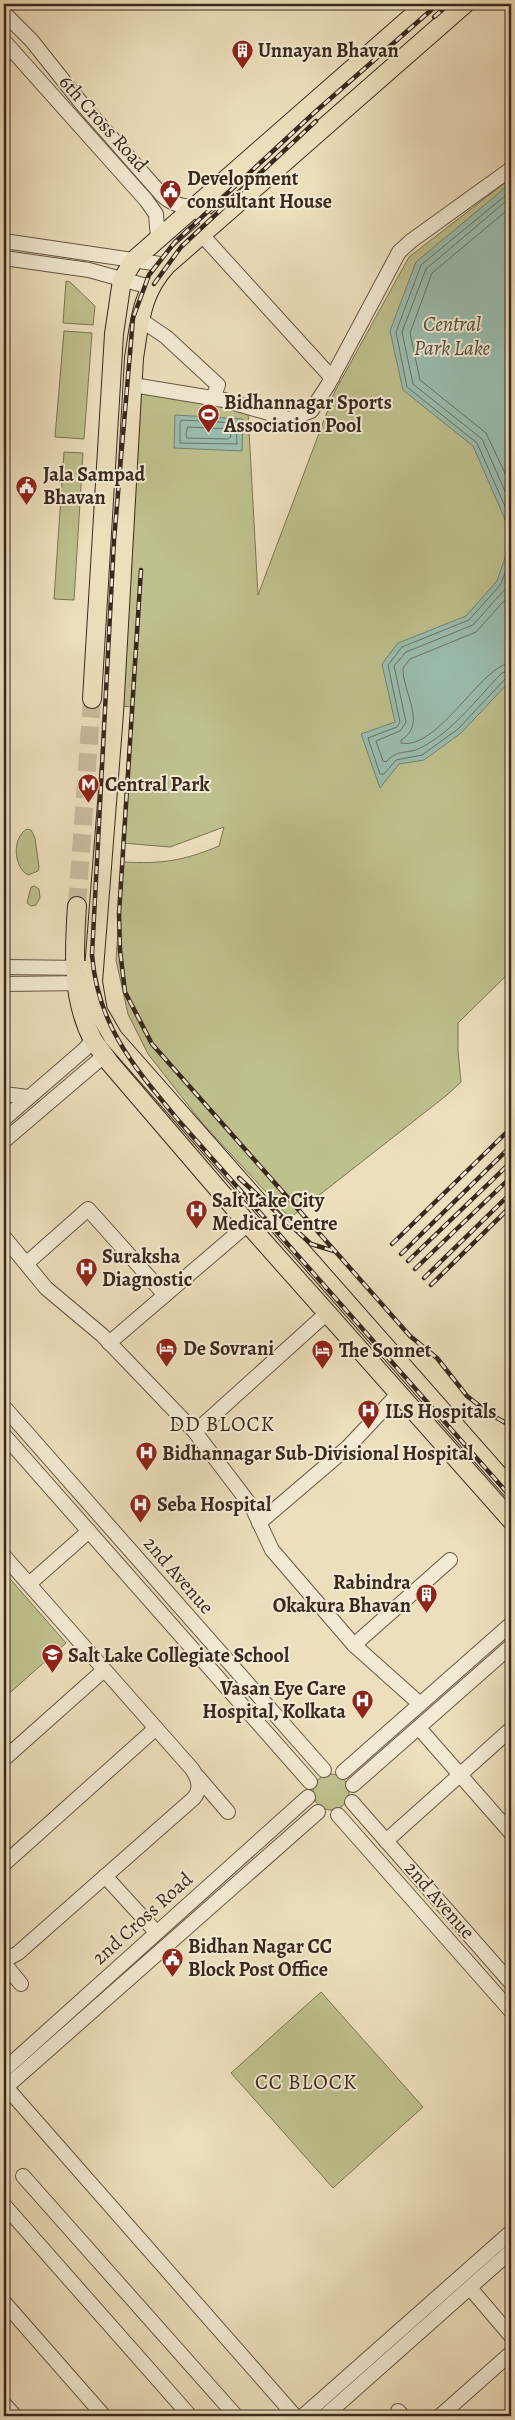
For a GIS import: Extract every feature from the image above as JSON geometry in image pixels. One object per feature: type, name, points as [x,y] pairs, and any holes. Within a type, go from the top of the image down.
[{"type":"main road","points":[[92,699],[114,334],[122,280],[134,260],[426,4]]},
{"type":"main road","points":[[465,4],[167,265],[150,287],[144,302],[134,358],[114,712],[94,976],[98,1011],[113,1037],[511,1488]]},
{"type":"main road","points":[[105,489],[126,490]]},
{"type":"main road","points":[[77,906],[76,975],[93,1039],[104,1055],[248,1224],[511,1520]]},
{"type":"street","points":[[4,13],[32,41],[82,104],[169,201],[178,206],[194,207],[207,230],[332,378]]},
{"type":"street","name":"6th Cross Road","points":[[4,41],[146,200],[156,214],[158,239]]},
{"type":"street","points":[[70,115],[82,104]]},
{"type":"street","points":[[133,385],[213,398],[289,418],[311,411],[332,378],[399,252],[411,241],[511,169]]},
{"type":"street","points":[[4,241],[167,265]]},
{"type":"street","points":[[4,258],[89,270],[150,287]]},
{"type":"street","points":[[141,320],[166,337],[218,385],[213,398]]},
{"type":"street","points":[[4,967],[94,976]]},
{"type":"street","points":[[4,984],[76,975]]},
{"type":"street","points":[[4,1119],[85,1049],[93,1039]]},
{"type":"street","points":[[4,1141],[104,1055]]},
{"type":"street","points":[[4,1094],[28,1097]]},
{"type":"street","points":[[26,1263],[88,1209],[165,1296]]},
{"type":"street","points":[[110,1343],[248,1224]]},
{"type":"street","points":[[4,1238],[46,1288],[110,1343],[195,1432],[245,1496],[272,1550],[354,1645],[420,1704]]},
{"type":"street","points":[[195,1432],[327,1313]]},
{"type":"street","points":[[259,1523],[348,1447],[399,1394]]},
{"type":"street","name":"2nd Avenue","points":[[4,1407],[324,1770]]},
{"type":"street","name":"2nd Avenue","points":[[4,1435],[310,1782]]},
{"type":"street","points":[[43,1479],[57,1467]]},
{"type":"street","points":[[29,1584],[89,1531]]},
{"type":"street","points":[[4,1556],[228,1812]]},
{"type":"street","points":[[354,1645],[450,1560]]},
{"type":"street","points":[[137,1586],[151,1574]]},
{"type":"street","points":[[343,1772],[511,1624]]},
{"type":"street","points":[[353,1785],[511,1646]]},
{"type":"street","points":[[4,1759],[104,1670]]},
{"type":"street","points":[[4,1864],[156,1728]]},
{"type":"street","points":[[418,1728],[511,1834]]},
{"type":"street","points":[[386,1841],[511,1729]]},
{"type":"street","points":[[324,1770],[343,1772],[353,1785],[352,1802],[346,1810],[338,1814],[328,1815],[318,1812],[308,1798],[310,1782],[324,1770]]},
{"type":"street","points":[[4,1958],[9,1958],[18,1953],[194,1798],[198,1789],[198,1777]]},
{"type":"street","name":"2nd Cross Road","points":[[4,2070],[308,1798]]},
{"type":"street","name":"2nd Avenue","points":[[352,1802],[511,1983]]},
{"type":"street","points":[[295,2416],[5,2088],[318,1812]]},
{"type":"street","name":"2nd Avenue","points":[[338,1814],[511,2011]]},
{"type":"street","points":[[105,1876],[156,1932]]},
{"type":"street","points":[[4,1963],[21,1984]]},
{"type":"street","points":[[122,1963],[133,1975]]},
{"type":"street","points":[[23,2176],[236,2416]]},
{"type":"street","points":[[4,2205],[190,2416]]},
{"type":"street","points":[[303,2416],[511,2232]]},
{"type":"street","points":[[325,2416],[511,2251]]},
{"type":"street","points":[[470,2288],[511,2336]]},
{"type":"street","points":[[4,2302],[104,2416]]},
{"type":"street","points":[[407,2324],[418,2334]]},
{"type":"street","points":[[440,2416],[511,2354]]},
{"type":"street","points":[[4,2404],[15,2416]]},
{"type":"green space","name":"Central Park","points":[[511,178],[511,971],[458,1023],[461,1082],[290,1218],[203,1124],[148,1054],[128,1014],[116,960],[123,862],[161,862],[206,851],[219,846],[224,827],[170,847],[122,843],[131,707],[121,706],[135,394],[175,396],[248,412],[258,595],[335,391],[409,257]]},
{"type":"green space","points":[[66,281],[70,282],[95,306],[93,325],[63,323]]},
{"type":"green space","points":[[64,331],[92,333],[84,439],[55,437]]},
{"type":"green space","points":[[64,452],[83,453],[74,600],[54,599]]},
{"type":"green space","points":[[27,829],[31,830],[35,838],[39,867],[38,871],[28,875],[19,866],[16,852],[19,838]]},
{"type":"green space","points":[[34,886],[39,889],[40,898],[36,905],[31,906],[27,903],[31,887]]},
{"type":"green space","points":[[4,1572],[66,1643],[4,1698]]},
{"type":"green space","points":[[331,1774],[344,1779],[349,1792],[344,1805],[331,1810],[318,1805],[313,1792],[318,1779]]},
{"type":"green space","points":[[321,1992],[423,2107],[333,2188],[231,2073]]},
{"type":"water","name":"Central Park Lake","points":[[511,185],[511,533],[473,446],[403,390],[390,331],[416,262],[506,187]]},
{"type":"water","name":"Bidhannagar Sports Association Pool","points":[[175,415],[243,419],[242,451],[174,448]]},
{"type":"water","points":[[511,540],[511,680],[461,733],[424,760],[399,764],[380,788],[361,734],[395,722],[382,664],[398,643],[466,616],[497,581]]},
{"type":"tunnel","points":[[77,906],[92,699]]},
{"type":"railway","points":[[438,4],[315,112],[175,242],[149,275],[133,318],[114,540],[92,955],[102,1004],[111,1025],[121,1045],[148,1083],[179,1121],[511,1497]]},
{"type":"railway","points":[[434,17],[449,4]]},
{"type":"railway","points":[[154,284],[181,247],[316,121]]},
{"type":"railway","points":[[141,570],[119,914],[120,950],[125,992],[152,1044],[410,1336],[437,1358],[467,1396],[490,1414],[511,1426]]},
{"type":"railway","points":[[392,1244],[511,1128]]},
{"type":"railway","points":[[401,1254],[511,1146]]},
{"type":"railway","points":[[408,1261],[511,1162]]},
{"type":"railway","points":[[415,1269],[511,1177]]},
{"type":"railway","points":[[239,1178],[311,1244],[334,1251]]},
{"type":"railway","points":[[424,1278],[511,1193]]},
{"type":"railway","points":[[431,1285],[511,1206]]},
{"type":"place","name":"Unnayan Bhavan","points":[[242,69]]},
{"type":"place","name":"Development consultant House","points":[[171,209]]},
{"type":"place","name":"Bidhannagar Sports Association Pool","points":[[208,433]]},
{"type":"place","name":"Jala Sampad Bhavan","points":[[27,505]]},
{"type":"place","name":"Central Park","points":[[89,803]]},
{"type":"place","name":"Salt Lake City Medical Centre","points":[[196,1230]]},
{"type":"place","name":"Suraksha Diagnostic","points":[[86,1287]]},
{"type":"place","name":"De Sovrani","points":[[167,1367]]},
{"type":"place","name":"The Sonnet","points":[[323,1369]]},
{"type":"place","name":"ILS Hospitals","points":[[369,1430]]},
{"type":"place","name":"Bidhannagar Sub-Divisional Hospital","points":[[146,1472]]},
{"type":"place","name":"Seba Hospital","points":[[141,1523]]},
{"type":"place","name":"Rabindra Okakura Bhavan","points":[[427,1613]]},
{"type":"place","name":"Salt Lake Collegiate School","points":[[52,1674]]},
{"type":"place","name":"Vasan Eye Care Hospital, Kolkata","points":[[362,1719]]},
{"type":"place","name":"Bidhan Nagar CC Block Post Office","points":[[172,1977]]},
{"type":"district","name":"DD BLOCK","points":[[222,1424]]},
{"type":"district","name":"CC BLOCK","points":[[306,2082]]}]
